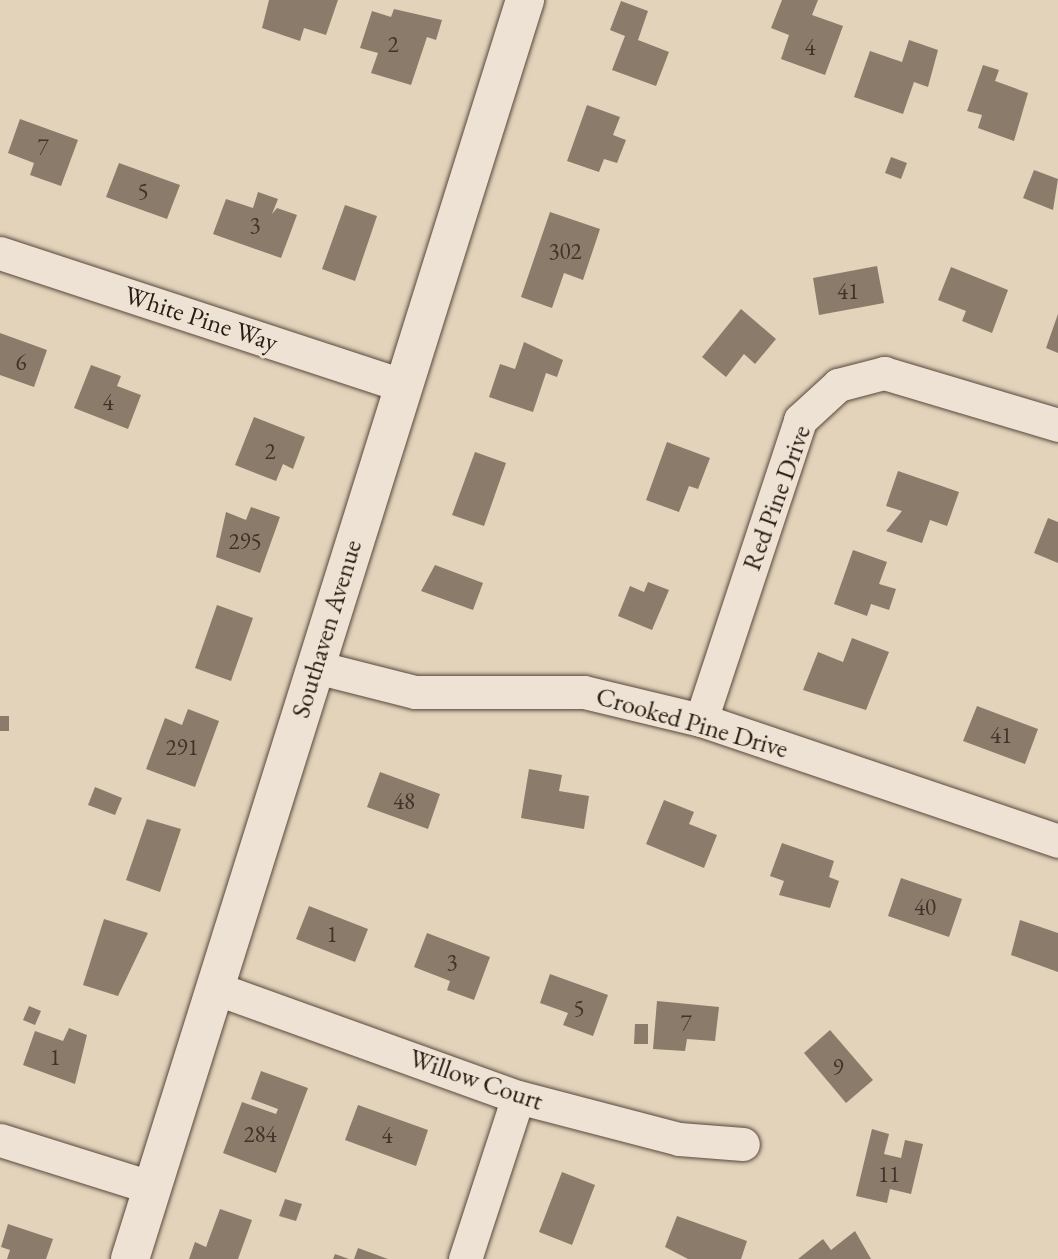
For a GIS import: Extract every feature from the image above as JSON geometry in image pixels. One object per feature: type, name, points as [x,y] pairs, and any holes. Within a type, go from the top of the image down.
[{"type":"street","name":"Southaven Avenue","points":[[130,1259],[402,385],[525,0]]},
{"type":"street","name":"White Pine Way","points":[[0,253],[402,385]]},
{"type":"street","name":"Red Pine Drive","points":[[701,719],[800,421],[838,385],[884,373],[1058,425]]},
{"type":"street","name":"Crooked Pine Drive","points":[[316,667],[415,692],[561,690],[701,719],[1058,841]]},
{"type":"street","name":"Willow Court","points":[[215,988],[518,1097],[679,1139],[743,1144]]},
{"type":"street","points":[[465,1259],[518,1097]]},
{"type":"street","points":[[0,1140],[153,1188]]},
{"type":"building","points":[[269,0],[338,0],[326,35],[304,28],[300,41],[262,28]]},
{"type":"building","points":[[782,0],[818,0],[812,15],[843,26],[825,75],[781,59],[789,35],[771,28]]},
{"type":"building","points":[[621,1],[648,11],[638,40],[669,52],[656,86],[612,70],[625,36],[610,30]]},
{"type":"building","points":[[394,9],[442,20],[436,40],[427,37],[411,85],[371,73],[378,53],[360,48],[372,11],[391,17]]},
{"type":"building","points":[[909,40],[938,50],[928,87],[914,82],[903,114],[854,97],[870,51],[902,62]]},
{"type":"building","points":[[983,65],[999,70],[995,81],[1028,93],[1014,141],[978,128],[982,115],[967,111]]},
{"type":"building","points":[[587,105],[620,117],[613,135],[626,140],[617,163],[604,159],[599,172],[567,161]]},
{"type":"building","points":[[20,119],[78,140],[61,186],[30,175],[34,163],[8,153]]},
{"type":"building","points":[[891,157],[907,163],[901,179],[885,173]]},
{"type":"building","points":[[119,163],[180,185],[167,219],[106,197]]},
{"type":"building","points":[[1034,170],[1058,179],[1053,210],[1023,198]]},
{"type":"building","points":[[258,192],[278,199],[272,214],[277,208],[297,215],[281,258],[213,234],[226,199],[253,208]]},
{"type":"building","points":[[345,205],[377,216],[355,281],[322,269]]},
{"type":"building","points":[[550,212],[600,229],[583,280],[564,273],[552,308],[521,297]]},
{"type":"building","points":[[877,266],[884,303],[819,315],[813,278]]},
{"type":"building","points":[[951,267],[1008,290],[992,333],[962,321],[966,311],[938,300]]},
{"type":"building","points":[[741,309],[776,339],[755,364],[744,354],[726,377],[702,357]]},
{"type":"building","points":[[1058,314],[1058,353],[1046,348]]},
{"type":"building","points":[[0,333],[47,350],[34,387],[0,375]]},
{"type":"building","points":[[524,342],[563,360],[557,377],[546,373],[533,412],[489,397],[500,364],[515,369]]},
{"type":"building","points":[[91,365],[121,376],[117,386],[141,395],[128,429],[74,408]]},
{"type":"building","points":[[254,417],[305,437],[293,469],[283,464],[276,481],[235,465]]},
{"type":"building","points":[[667,442],[710,458],[698,489],[689,486],[679,512],[646,500]]},
{"type":"building","points":[[475,452],[506,463],[484,526],[452,515]]},
{"type":"building","points":[[898,471],[959,492],[947,526],[930,520],[922,543],[886,531],[902,511],[886,506]]},
{"type":"building","points":[[251,507],[280,517],[260,573],[216,557],[226,512],[246,520]]},
{"type":"building","points":[[1048,518],[1058,522],[1058,563],[1034,553]]},
{"type":"building","points":[[853,550],[887,562],[879,584],[896,589],[889,610],[871,604],[867,616],[834,604]]},
{"type":"building","points":[[435,565],[483,583],[473,610],[421,591]]},
{"type":"building","points":[[648,582],[669,590],[652,630],[618,616],[630,586],[644,592]]},
{"type":"building","points":[[217,605],[253,618],[231,681],[195,668]]},
{"type":"building","points":[[852,638],[889,652],[866,710],[803,690],[818,652],[843,662]]},
{"type":"building","points":[[977,706],[1038,729],[1025,764],[963,741]]},
{"type":"building","points":[[188,709],[219,721],[195,787],[146,769],[165,718],[182,725]]},
{"type":"building","points":[[0,716],[9,716],[9,731],[0,731]]},
{"type":"building","points":[[529,769],[562,775],[559,791],[589,796],[584,829],[521,818]]},
{"type":"building","points":[[380,772],[440,794],[428,829],[367,807]]},
{"type":"building","points":[[95,787],[122,798],[115,815],[88,805]]},
{"type":"building","points":[[664,800],[694,812],[689,824],[717,835],[704,868],[646,844]]},
{"type":"building","points":[[147,819],[181,829],[160,892],[126,880]]},
{"type":"building","points":[[782,843],[834,861],[829,877],[839,881],[830,908],[779,895],[784,881],[770,876]]},
{"type":"building","points":[[901,878],[962,899],[949,937],[888,916]]},
{"type":"building","points":[[309,906],[368,929],[355,962],[296,939]]},
{"type":"building","points":[[104,919],[148,933],[118,996],[83,985]]},
{"type":"building","points":[[1020,920],[1058,933],[1058,972],[1011,955]]},
{"type":"building","points":[[427,933],[490,957],[474,1000],[447,990],[450,981],[414,967]]},
{"type":"building","points":[[550,974],[608,995],[593,1036],[563,1025],[568,1013],[540,1003]]},
{"type":"building","points":[[657,1001],[719,1007],[715,1041],[687,1039],[685,1051],[653,1049]]},
{"type":"building","points":[[29,1006],[41,1011],[35,1025],[23,1020]]},
{"type":"building","points":[[635,1024],[648,1024],[648,1044],[634,1044]]},
{"type":"building","points":[[69,1028],[87,1035],[75,1084],[23,1065],[35,1031],[63,1041]]},
{"type":"building","points":[[830,1030],[873,1080],[846,1103],[804,1053]]},
{"type":"building","points":[[261,1071],[308,1088],[276,1173],[223,1153],[242,1102],[276,1114],[278,1109],[251,1099]]},
{"type":"building","points":[[358,1105],[428,1130],[416,1166],[345,1140]]},
{"type":"building","points":[[872,1129],[889,1134],[884,1154],[901,1158],[905,1140],[923,1144],[911,1194],[890,1189],[887,1203],[856,1196]]},
{"type":"building","points":[[562,1172],[595,1185],[572,1245],[539,1232]]},
{"type":"building","points":[[285,1199],[302,1204],[296,1221],[279,1216]]},
{"type":"building","points":[[220,1209],[252,1220],[238,1259],[189,1259],[195,1242],[206,1247]]},
{"type":"building","points":[[677,1216],[747,1241],[741,1259],[688,1259],[665,1247]]},
{"type":"building","points":[[8,1224],[53,1239],[46,1259],[7,1259],[10,1250],[1,1247]]},
{"type":"building","points":[[855,1231],[871,1259],[798,1259],[823,1239],[831,1250]]},
{"type":"building","points":[[358,1248],[388,1259],[354,1259]]},
{"type":"building","points":[[335,1254],[349,1259],[333,1259]]}]
